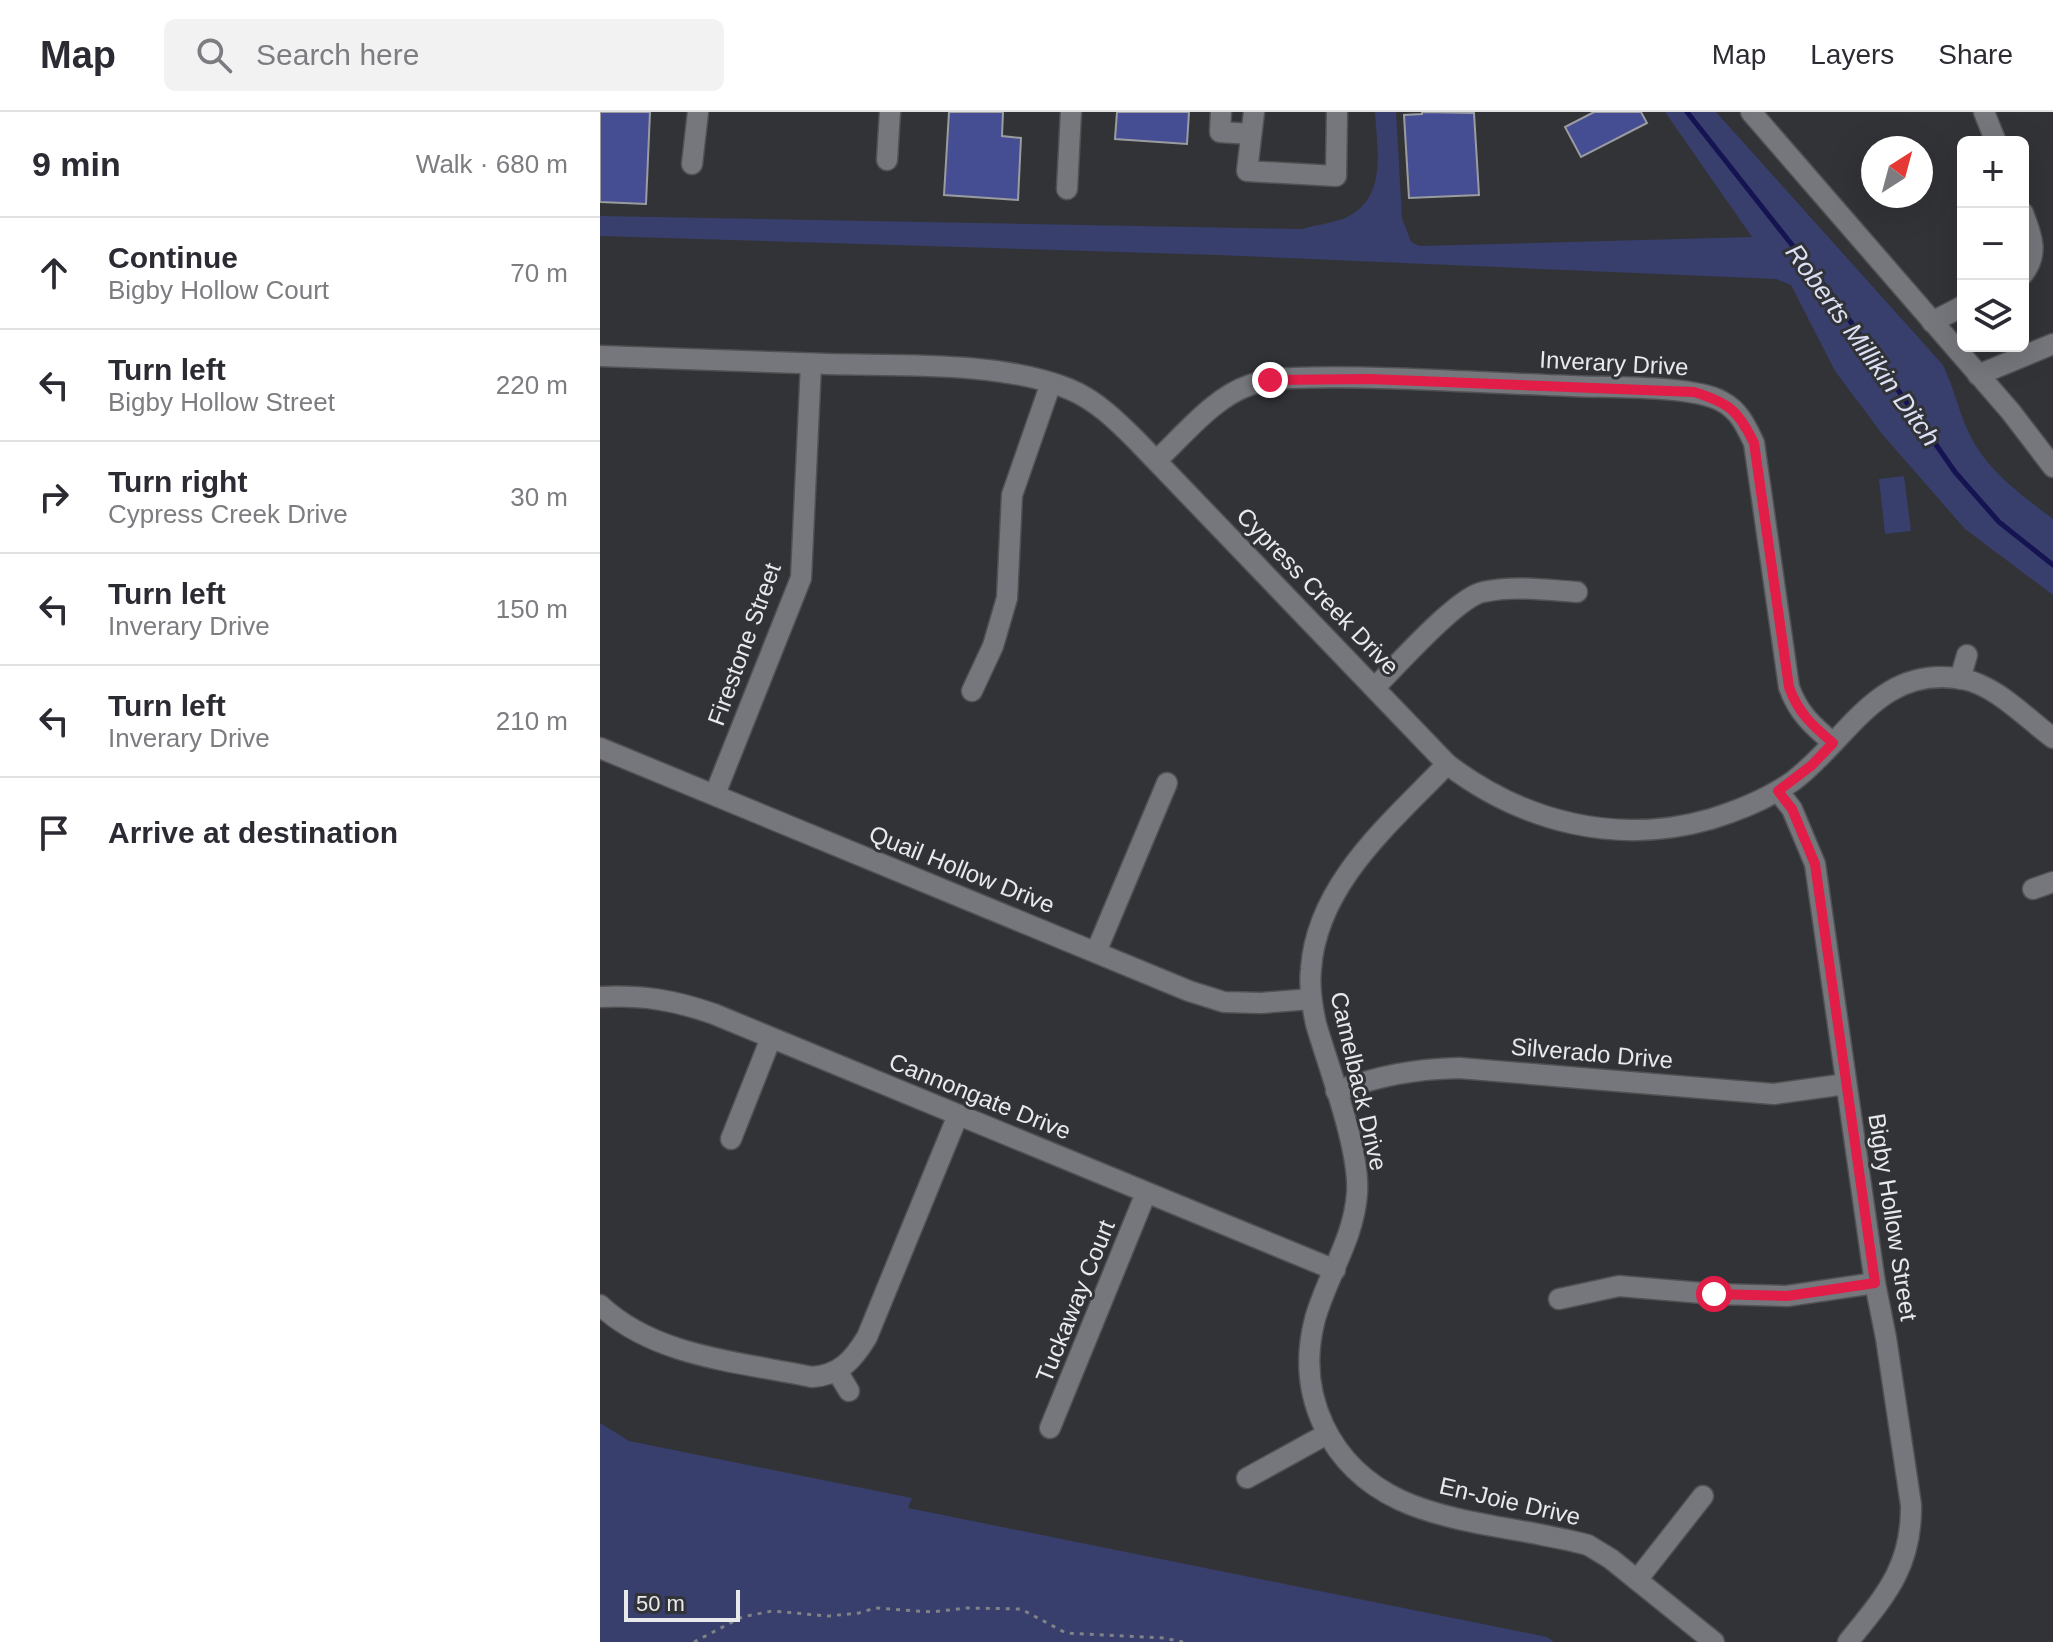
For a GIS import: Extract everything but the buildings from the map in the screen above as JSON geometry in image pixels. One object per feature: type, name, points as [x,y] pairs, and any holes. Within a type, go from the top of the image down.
[{"type":"street","points":[[692,164],[698,112]]},
{"type":"street","points":[[887,160],[890,112]]},
{"type":"street","points":[[1067,189],[1071,112]]},
{"type":"street","points":[[1221,112],[1220,132],[1251,134]]},
{"type":"street","points":[[1254,112],[1247,171],[1336,176],[1337,112]]},
{"type":"street","points":[[1751,112],[2011,412],[2053,467]]},
{"type":"street","points":[[1984,112],[1994,136]]},
{"type":"street","points":[[2029,229],[2033,239],[2033,259],[2029,265]]},
{"type":"street","points":[[1932,322],[1957,309]]},
{"type":"street","points":[[1978,375],[2053,344]]},
{"type":"street","name":"Cypress Creek Drive","points":[[600,356],[992,371],[1051,383],[1091,401],[1115,419],[1157,460],[1447,764],[1472,783],[1507,802],[1593,829],[1665,829],[1741,810],[1778,791],[1812,765],[1858,714],[1897,687],[1914,680],[1960,679]]},
{"type":"street","name":"Firestone Street","points":[[715,794],[801,578],[811,364]]},
{"type":"street","name":"Inverary Drive","points":[[1157,460],[1229,396],[1248,385],[1270,380],[1322,378],[1616,388],[1694,392],[1721,400],[1742,418],[1754,443],[1789,687],[1805,719],[1833,743]]},
{"type":"street","points":[[972,691],[993,646],[1007,598],[1012,495],[1051,383]]},
{"type":"street","points":[[1375,687],[1453,612],[1479,592],[1511,588],[1577,592]]},
{"type":"street","points":[[1967,655],[1960,679],[1979,684],[1995,694],[2053,738]]},
{"type":"street","name":"Quail Hollow Drive","points":[[600,748],[1189,991],[1224,1002],[1311,999]]},
{"type":"street","name":"Camelback Drive","points":[[1315,1400],[1310,1371],[1315,1320],[1354,1218],[1358,1176],[1311,999],[1311,969],[1317,936],[1357,859],[1447,764]]},
{"type":"street","points":[[1096,952],[1167,783]]},
{"type":"street","name":"Bigby Hollow Street","points":[[1778,791],[1792,809],[1815,864],[1875,1283],[1904,1454],[1911,1528],[1897,1579],[1848,1642]]},
{"type":"street","name":"Cannongate Drive","points":[[600,997],[640,996],[674,1000],[1335,1270]]},
{"type":"street","points":[[731,1139],[771,1038]]},
{"type":"street","name":"Silverado Drive","points":[[1336,1091],[1369,1079],[1416,1069],[1459,1068],[1774,1094],[1846,1084]]},
{"type":"street","points":[[600,1305],[626,1326],[684,1351],[812,1377],[837,1371],[855,1357],[867,1337],[958,1115]]},
{"type":"street","name":"Tuckaway Court","points":[[1050,1428],[1146,1193]]},
{"type":"street","points":[[1559,1299],[1619,1286],[1787,1296],[1875,1283]]},
{"type":"street","points":[[837,1371],[849,1391]]},
{"type":"street","name":"En-Joie Drive","points":[[1315,1400],[1327,1434],[1344,1460],[1371,1483],[1400,1500],[1430,1511],[1588,1545],[1714,1642]]},
{"type":"street","points":[[1247,1478],[1327,1434]]},
{"type":"street","points":[[1637,1580],[1703,1496]]},
{"type":"path","points":[[694,1642],[742,1617],[772,1611],[828,1616],[875,1608],[932,1612],[966,1608],[1021,1609],[1066,1633],[1164,1638],[1183,1642]]},
{"type":"shaded area","points":[[1375,112],[1396,112],[1402,218],[1411,242],[1420,246],[1752,237],[1665,112],[1716,112],[1943,365],[1966,427],[1986,460],[2007,482],[2053,519],[2053,595],[1965,529],[1883,435],[1835,371],[1791,285],[1776,279],[1217,255],[600,236],[600,216],[1302,229],[1345,218],[1359,210],[1368,199],[1377,172]]},
{"type":"shaded area","points":[[1904,476],[1911,531],[1885,534],[1879,479]]},
{"type":"shaded area","points":[[600,1423],[629,1441],[912,1498],[908,1508],[1547,1637],[1554,1642],[600,1642]]},
{"type":"waterway","name":"Roberts Millikin Ditch","points":[[1687,112],[1834,298],[1955,472],[1999,522],[2053,565]]},
{"type":"route","points":[[1270,380],[1369,379],[1694,392],[1721,400],[1742,418],[1754,443],[1789,687],[1805,719],[1833,743],[1812,765],[1778,791],[1792,809],[1815,864],[1875,1283],[1787,1296],[1714,1294]]}]
